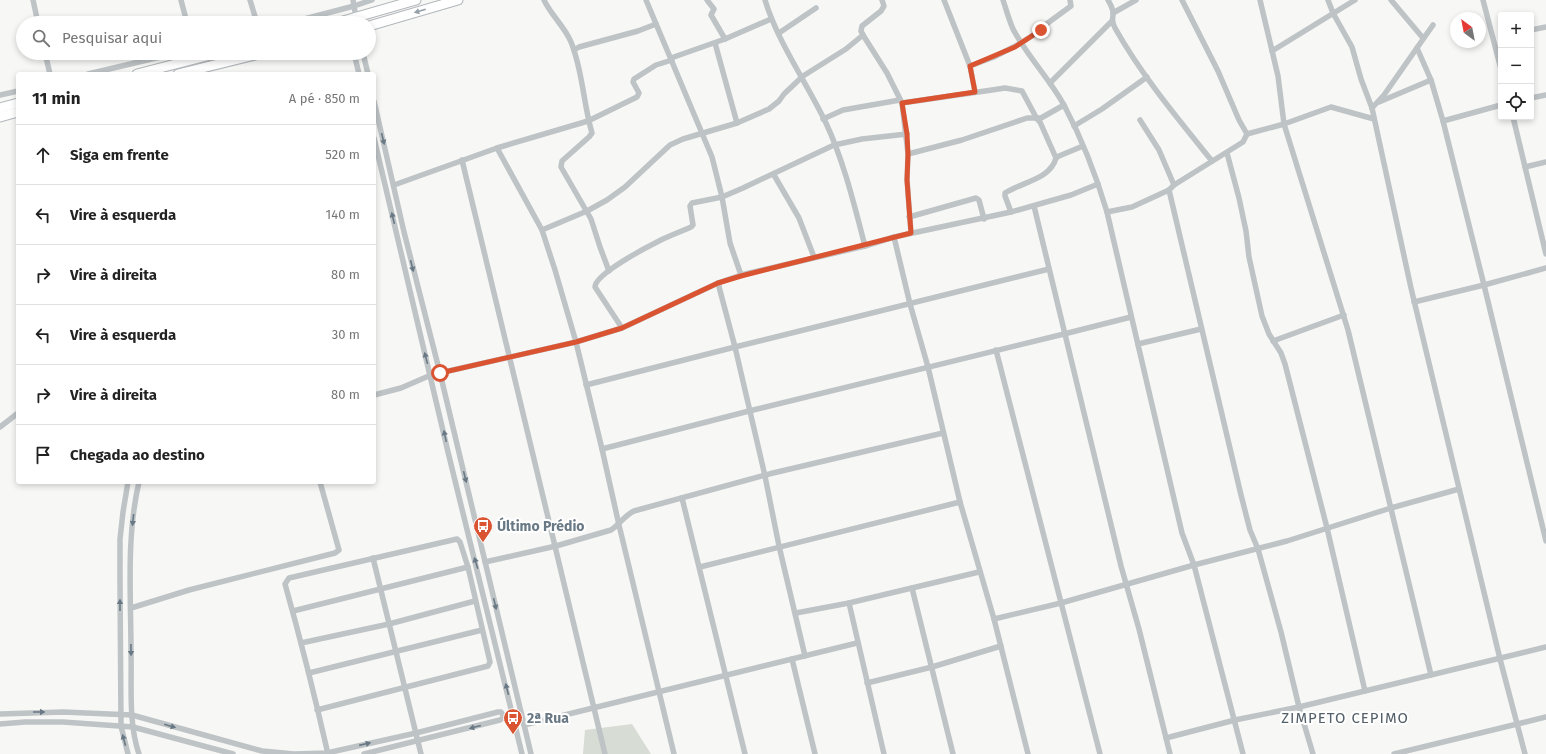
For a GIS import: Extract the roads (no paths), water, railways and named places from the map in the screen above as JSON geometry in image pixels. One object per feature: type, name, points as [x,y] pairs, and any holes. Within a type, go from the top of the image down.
[{"type":"main road","points":[[369,16],[416,0]]},
{"type":"main road","points":[[376,24],[458,0]]},
{"type":"main road","points":[[144,72],[183,60]]},
{"type":"main road","points":[[186,72],[235,60]]},
{"type":"main road","points":[[0,108],[16,104]]},
{"type":"main road","points":[[0,117],[16,113]]},
{"type":"street","points":[[33,0],[36,16]]},
{"type":"street","points":[[181,0],[185,16]]},
{"type":"street","points":[[250,0],[254,16]]},
{"type":"street","points":[[311,16],[353,3],[372,0]]},
{"type":"street","points":[[544,0],[571,40],[584,89],[586,110],[592,133],[562,161],[561,167],[587,211],[594,226],[600,248],[609,271]]},
{"type":"street","points":[[646,0],[712,157],[722,197],[730,243],[741,276]]},
{"type":"street","points":[[707,0],[714,9],[711,16],[725,39]]},
{"type":"street","points":[[765,0],[771,19],[801,79],[814,99],[834,145],[844,171],[865,246]]},
{"type":"street","points":[[882,0],[884,6],[881,11],[862,26],[861,31],[887,73],[901,101],[907,134],[907,180],[911,233]]},
{"type":"street","points":[[944,0],[970,66],[975,92]]},
{"type":"street","points":[[1003,0],[1012,27],[1064,105],[1083,146],[1107,212],[1182,533],[1194,566],[1243,754]]},
{"type":"street","points":[[970,66],[1022,43],[1071,6],[1070,0]]},
{"type":"street","points":[[1050,83],[1112,21],[1114,13],[1108,0]]},
{"type":"street","points":[[1114,13],[1136,0]]},
{"type":"street","points":[[1182,0],[1247,134]]},
{"type":"street","points":[[1260,0],[1278,76],[1284,124],[1344,315],[1431,675]]},
{"type":"street","points":[[1328,0],[1333,13],[1352,47],[1361,79],[1372,108],[1414,302],[1500,659],[1525,754]]},
{"type":"street","points":[[1272,51],[1355,0]]},
{"type":"street","points":[[1391,0],[1423,38]]},
{"type":"street","points":[[1483,0],[1498,56]]},
{"type":"street","points":[[353,3],[356,16]]},
{"type":"street","points":[[779,33],[816,8]]},
{"type":"street","points":[[394,185],[497,148],[588,121],[634,98],[639,93],[633,82],[634,79],[656,65],[725,39],[771,19]]},
{"type":"street","points":[[1112,21],[1114,27],[1147,77],[1174,114],[1212,161]]},
{"type":"street","points":[[574,50],[586,45],[638,31],[656,24]]},
{"type":"street","points":[[1372,108],[1378,102],[1432,25]]},
{"type":"street","points":[[1534,29],[1546,27]]},
{"type":"street","points":[[542,230],[587,211],[607,200],[625,187],[670,145],[702,132],[737,122],[769,109],[801,79],[846,49],[863,35]]},
{"type":"street","points":[[1494,39],[1498,38]]},
{"type":"street","points":[[715,43],[737,122]]},
{"type":"street","points":[[1417,48],[1431,80],[1443,120],[1546,541]]},
{"type":"street","points":[[47,60],[50,72]]},
{"type":"street","points":[[96,72],[147,60]]},
{"type":"street","points":[[356,60],[359,72]]},
{"type":"street","points":[[365,60],[368,72]]},
{"type":"street","points":[[1074,126],[1102,109],[1147,77]]},
{"type":"street","points":[[1378,102],[1431,80]]},
{"type":"street","points":[[823,119],[843,110],[1005,88],[1010,90],[1016,89],[1022,91],[1046,132],[1056,158]]},
{"type":"street","points":[[0,95],[16,91]]},
{"type":"street","points":[[1534,97],[1546,95]]},
{"type":"street","points":[[908,154],[962,140],[1027,118],[1041,118],[1064,105]]},
{"type":"street","points":[[1107,212],[1132,207],[1169,190],[1174,185],[1243,142],[1247,134],[1284,124],[1331,107],[1374,119]]},
{"type":"street","points":[[1443,120],[1498,107]]},
{"type":"street","points":[[376,109],[417,286],[440,373],[532,754]]},
{"type":"street","points":[[1140,120],[1158,150],[1174,185]]},
{"type":"street","points":[[1514,120],[1546,254]]},
{"type":"street","points":[[622,328],[595,287],[597,280],[640,250],[691,228],[693,225],[690,206],[692,203],[722,197],[774,175],[834,145],[856,140],[907,134]]},
{"type":"street","points":[[376,146],[522,754]]},
{"type":"street","points":[[1011,212],[1005,193],[1039,178],[1051,169],[1056,158],[1083,146]]},
{"type":"street","points":[[497,148],[542,230],[553,262],[576,342],[674,754]]},
{"type":"street","points":[[1227,153],[1239,198],[1258,301],[1262,316],[1285,364],[1327,528],[1365,690]]},
{"type":"street","points":[[462,160],[605,754]]},
{"type":"street","points":[[1526,167],[1546,162]]},
{"type":"street","points":[[774,175],[799,218],[814,257]]},
{"type":"street","points":[[376,394],[401,388],[431,375],[576,342],[622,328],[718,283],[741,276],[814,257],[865,246],[911,233],[984,219],[1071,195],[1098,184]]},
{"type":"street","points":[[1169,190],[1240,496],[1250,530],[1258,549],[1281,632],[1299,707],[1313,754]]},
{"type":"street","points":[[909,217],[976,198],[979,200],[984,219]]},
{"type":"street","points":[[1034,206],[1121,566],[1170,754]]},
{"type":"street","points":[[1540,230],[1546,228]]},
{"type":"street","points":[[894,237],[910,304],[928,367],[960,502],[979,572],[994,619],[1028,754]]},
{"type":"street","points":[[1414,302],[1546,268]]},
{"type":"street","points":[[586,385],[735,346],[1049,269]]},
{"type":"street","points":[[718,283],[735,346],[805,656]]},
{"type":"street","points":[[1273,341],[1344,315]]},
{"type":"street","points":[[602,449],[749,411],[1131,317]]},
{"type":"street","points":[[1138,344],[1201,329]]},
{"type":"street","points":[[996,350],[1100,754]]},
{"type":"street","points":[[0,427],[16,415]]},
{"type":"street","points":[[485,562],[556,546],[611,530],[619,525],[626,515],[634,511],[765,476],[943,432]]},
{"type":"street","points":[[128,484],[120,539],[120,726],[128,754]]},
{"type":"street","points":[[139,484],[132,521],[131,608],[132,715],[135,743],[139,754]]},
{"type":"street","points":[[131,608],[189,590],[335,553],[339,550],[321,484]]},
{"type":"street","points":[[994,619],[1061,603],[1258,549],[1391,508],[1459,489]]},
{"type":"street","points":[[682,498],[700,567],[724,675],[745,754]]},
{"type":"street","points":[[700,567],[779,546],[960,502]]},
{"type":"street","points":[[317,710],[488,666],[490,662],[468,567],[460,542],[457,539],[289,578],[285,584],[310,673],[317,710],[327,753]]},
{"type":"street","points":[[373,558],[421,754]]},
{"type":"street","points":[[293,611],[468,567]]},
{"type":"street","points":[[796,613],[849,603],[979,572]]},
{"type":"street","points":[[912,588],[954,754]]},
{"type":"street","points":[[301,643],[389,624],[475,601]]},
{"type":"street","points":[[849,603],[857,643],[884,754]]},
{"type":"street","points":[[310,673],[482,630]]},
{"type":"street","points":[[524,725],[857,643]]},
{"type":"street","points":[[867,683],[932,667],[1001,646]]},
{"type":"street","points":[[1166,738],[1235,720],[1299,707],[1546,647]]},
{"type":"street","points":[[792,659],[815,754]]},
{"type":"street","points":[[0,714],[63,712],[132,715],[262,751],[294,754],[327,753],[416,733],[498,712],[501,712],[503,715],[503,718],[500,720],[418,742],[364,754]]},
{"type":"street","points":[[1394,754],[1546,717]]},
{"type":"street","points":[[0,724],[63,722],[133,727],[233,754]]},
{"type":"place","name":"Último Prédio","points":[[483,543]]},
{"type":"place","name":"2ª Rua","points":[[513,735]]},
{"type":"district","name":"ZIMPETO CEPIMO","points":[[1345,718]]}]
